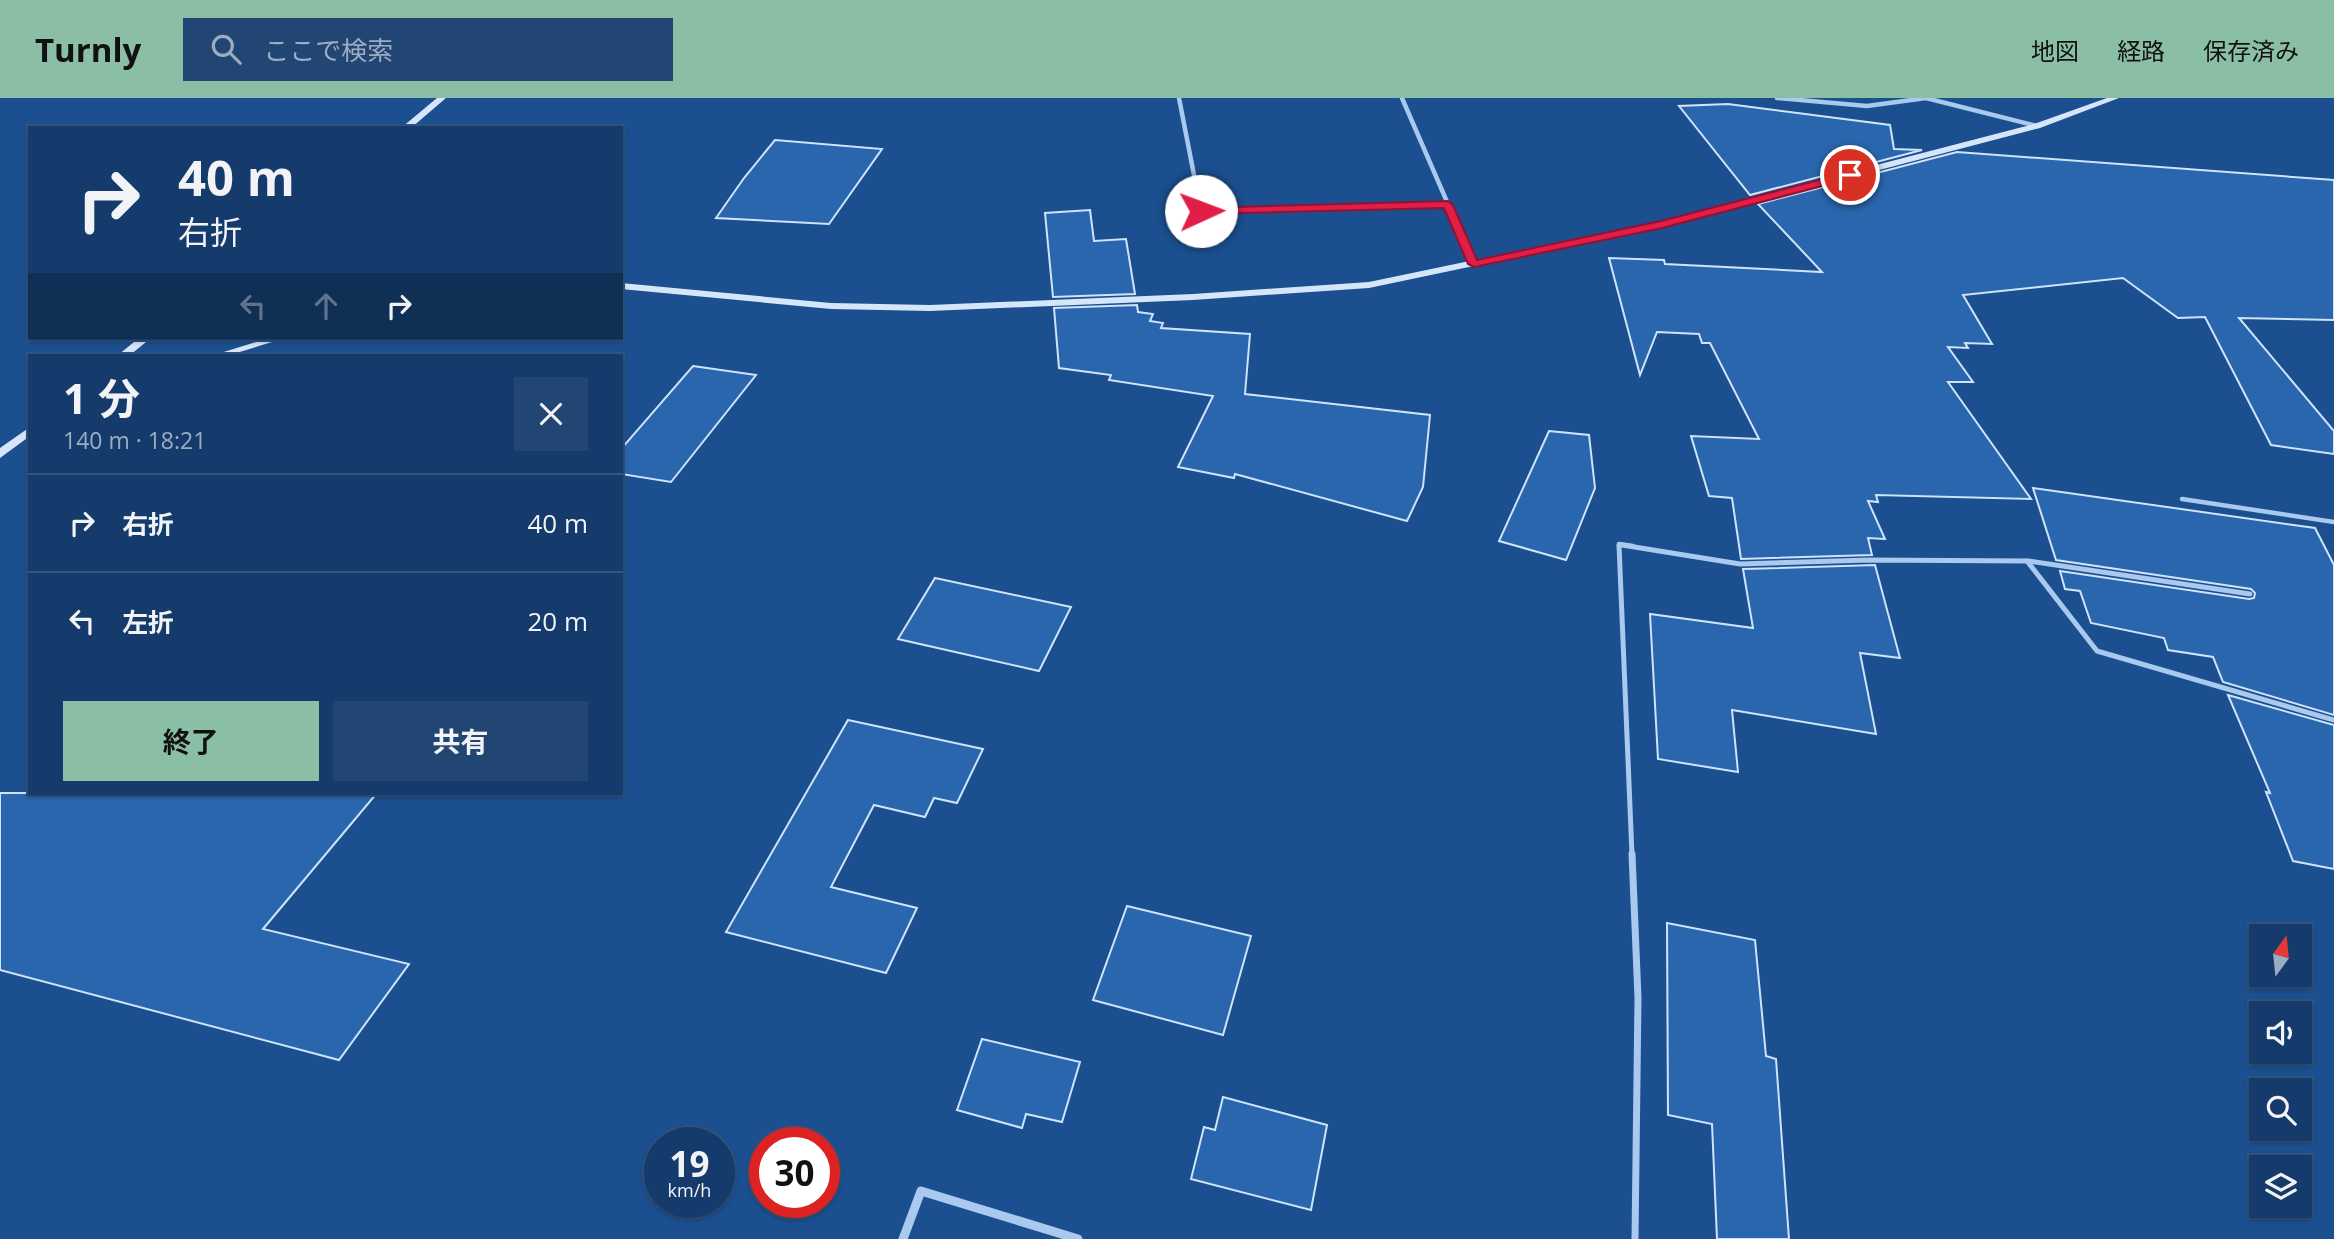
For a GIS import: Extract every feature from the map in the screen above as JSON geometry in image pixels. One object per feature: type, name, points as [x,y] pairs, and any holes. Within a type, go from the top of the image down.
[{"type":"street","points":[[407,126],[442,98]]},
{"type":"street","points":[[1179,98],[1201,211],[1448,205]]},
{"type":"street","points":[[1402,98],[1474,264]]},
{"type":"street","points":[[1777,98],[1867,106],[1926,98],[2037,126]]},
{"type":"street","points":[[623,286],[831,306],[930,308],[1193,297],[1369,285],[1662,225],[2037,126],[2115,98]]},
{"type":"street","points":[[124,354],[143,340]]},
{"type":"street","points":[[223,354],[273,340]]},
{"type":"street","points":[[0,454],[28,432]]},
{"type":"street","points":[[903,1239],[921,1191],[1079,1239]]},
{"type":"lane","points":[[2182,499],[2334,522]]},
{"type":"lane","points":[[1635,1239],[1638,998],[1619,544],[1740,564],[1869,560],[2027,561],[2250,594]]},
{"type":"lane","points":[[2027,561],[2097,651],[2334,720]]},
{"type":"building","points":[[1728,104],[1890,125],[1894,149],[1922,150],[1750,195],[1679,106]]},
{"type":"building","points":[[775,140],[882,149],[829,224],[716,218]]},
{"type":"building","points":[[1957,152],[2334,180],[2334,320],[2239,318],[2334,431],[2334,454],[2271,445],[2205,317],[2178,318],[2123,278],[1963,295],[1992,344],[1965,343],[1968,348],[1948,347],[1973,382],[1948,382],[2031,499],[1876,495],[1878,502],[1868,501],[1885,539],[1868,538],[1872,555],[1741,559],[1732,498],[1709,496],[1691,436],[1759,439],[1710,343],[1702,343],[1699,334],[1657,332],[1640,375],[1609,258],[1664,260],[1665,264],[1822,272],[1758,204]]},
{"type":"building","points":[[1090,210],[1094,241],[1126,239],[1135,294],[1053,297],[1045,213]]},
{"type":"building","points":[[1137,305],[1138,312],[1153,314],[1150,321],[1163,323],[1161,328],[1250,334],[1245,394],[1430,415],[1423,487],[1407,521],[1235,474],[1234,478],[1178,467],[1213,396],[1109,380],[1111,375],[1059,368],[1054,308]]},
{"type":"building","points":[[693,366],[756,375],[671,482],[623,474],[623,447]]},
{"type":"building","points":[[1549,431],[1589,435],[1595,488],[1566,560],[1499,541]]},
{"type":"building","points":[[2033,488],[2315,528],[2334,565],[2334,715],[2223,682],[2213,657],[2168,650],[2164,638],[2091,623],[2080,591],[2065,589],[2060,571],[2249,599],[2254,598],[2255,593],[2251,589],[2056,560]]},
{"type":"building","points":[[1875,565],[1900,658],[1860,653],[1876,734],[1732,710],[1738,772],[1658,759],[1650,614],[1753,628],[1743,569]]},
{"type":"building","points":[[935,578],[1071,607],[1039,671],[898,639]]},
{"type":"building","points":[[2228,695],[2334,725],[2334,869],[2293,861],[2266,792],[2270,793]]},
{"type":"building","points":[[848,720],[983,749],[957,803],[934,798],[925,817],[874,805],[831,887],[917,908],[886,973],[726,932]]},
{"type":"building","points":[[0,793],[375,795],[263,929],[409,964],[339,1060],[0,970]]},
{"type":"building","points":[[1127,906],[1251,936],[1223,1035],[1093,1000]]},
{"type":"building","points":[[1667,923],[1755,940],[1766,1056],[1776,1059],[1789,1239],[1717,1239],[1712,1124],[1668,1115]]},
{"type":"building","points":[[982,1039],[1080,1062],[1062,1122],[1026,1114],[1022,1128],[957,1110]]},
{"type":"building","points":[[1223,1097],[1327,1125],[1311,1210],[1191,1179],[1204,1127],[1215,1130]]},
{"type":"route","points":[[1201,211],[1448,205],[1474,264],[1662,225],[1850,175]]}]
